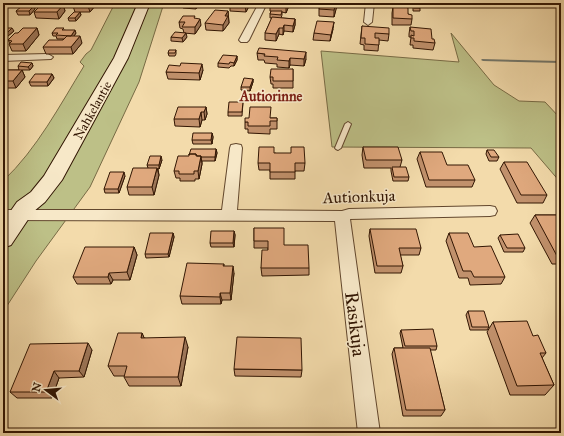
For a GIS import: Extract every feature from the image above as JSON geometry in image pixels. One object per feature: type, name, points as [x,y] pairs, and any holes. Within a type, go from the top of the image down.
[{"type":"main road","name":"Nahkelantie","points":[[3,239],[16,212],[63,141],[98,81],[120,38],[134,3]]},
{"type":"main road","name":"Nahkelantie","points":[[16,212],[38,197],[52,180],[121,58],[144,3]]},
{"type":"street","points":[[244,40],[263,3]]},
{"type":"street","points":[[368,22],[370,3]]},
{"type":"street","points":[[394,3],[405,4]]},
{"type":"street","points":[[3,58],[48,57]]},
{"type":"street","points":[[229,215],[236,148]]},
{"type":"street","name":"Autionkuja","points":[[16,212],[108,216],[342,216],[349,214],[490,211]]},
{"type":"street","name":"Rasikuja","points":[[342,216],[370,433]]},
{"type":"lane","points":[[338,148],[348,124]]},
{"type":"green space","points":[[115,3],[164,3],[139,82],[90,187],[36,261],[3,312],[3,181],[27,155],[57,111],[84,66],[80,62],[91,50]]},
{"type":"green space","points":[[451,33],[494,85],[519,101],[545,102],[561,119],[561,183],[531,148],[332,147],[321,51],[459,62]]},
{"type":"building","points":[[78,3],[91,3],[88,6],[73,6]]},
{"type":"building","points":[[247,3],[245,5],[230,4]]},
{"type":"building","points":[[272,3],[287,3],[286,6],[270,5]]},
{"type":"building","points":[[321,3],[336,3],[334,10],[319,9]]},
{"type":"building","points":[[395,3],[406,4],[408,14],[412,15],[412,19],[393,18],[393,7],[395,7]]},
{"type":"building","points":[[41,5],[63,5],[57,12],[34,12]]},
{"type":"building","points":[[22,6],[34,6],[29,11],[16,11]]},
{"type":"building","points":[[413,6],[420,6],[420,8],[414,8]]},
{"type":"building","points":[[215,10],[228,11],[225,16],[228,16],[223,25],[205,23]]},
{"type":"building","points":[[271,11],[282,11],[281,15],[270,14]]},
{"type":"building","points":[[74,12],[80,12],[75,18],[68,18]]},
{"type":"building","points":[[183,16],[195,16],[194,18],[200,19],[195,27],[182,27],[185,22],[179,22]]},
{"type":"building","points":[[272,17],[295,19],[293,26],[284,25],[283,28],[279,28],[276,34],[265,33]]},
{"type":"building","points":[[317,21],[334,22],[331,35],[314,33]]},
{"type":"building","points":[[362,26],[389,28],[389,34],[375,33],[375,38],[379,38],[379,45],[365,44],[365,38],[361,38]]},
{"type":"building","points":[[410,27],[431,29],[432,39],[434,39],[435,43],[414,41],[414,38],[411,38],[411,35],[414,36],[414,31],[411,31]]},
{"type":"building","points":[[3,28],[12,28],[7,33],[3,33]]},
{"type":"building","points":[[23,28],[37,28],[23,44],[9,44],[12,41],[8,40]]},
{"type":"building","points":[[56,28],[64,28],[62,30],[75,30],[71,36],[56,35],[58,33],[52,33]]},
{"type":"building","points":[[175,32],[186,33],[182,38],[171,37]]},
{"type":"building","points":[[67,36],[80,36],[71,47],[43,47],[49,40],[63,40]]},
{"type":"building","points":[[259,48],[306,52],[304,59],[290,58],[289,61],[277,60],[278,57],[264,56],[265,54],[257,53]]},
{"type":"building","points":[[169,50],[176,50],[175,53],[168,53]]},
{"type":"building","points":[[223,55],[237,56],[234,63],[218,63]]},
{"type":"building","points":[[21,62],[32,63],[28,67],[18,66]]},
{"type":"building","points":[[181,63],[202,64],[199,73],[166,72],[169,65],[180,66]]},
{"type":"building","points":[[271,69],[293,69],[293,81],[273,81],[273,77],[270,77]]},
{"type":"building","points":[[3,70],[22,70],[13,81],[3,81]]},
{"type":"building","points":[[35,74],[52,74],[47,82],[29,82]]},
{"type":"building","points":[[244,78],[253,79],[250,87],[241,87]]},
{"type":"building","points":[[229,102],[243,102],[242,112],[228,112]]},
{"type":"building","points":[[178,107],[206,107],[204,112],[201,112],[199,119],[174,119]]},
{"type":"building","points":[[250,107],[271,107],[270,118],[277,118],[277,121],[270,121],[270,126],[248,126],[248,122],[245,122],[245,118],[249,118]]},
{"type":"building","points":[[193,133],[212,133],[211,140],[192,140]]},
{"type":"building","points":[[259,147],[274,147],[274,153],[291,153],[291,147],[304,147],[305,163],[295,163],[295,172],[270,172],[270,163],[258,163]]},
{"type":"building","points":[[363,147],[398,147],[402,160],[366,160]]},
{"type":"building","points":[[191,149],[216,149],[215,157],[201,157],[197,156],[196,154],[189,154]]},
{"type":"building","points":[[487,150],[494,150],[499,157],[491,157]]},
{"type":"building","points":[[420,152],[442,152],[447,165],[468,165],[475,180],[429,180]]},
{"type":"building","points":[[189,154],[201,156],[198,171],[194,171],[194,174],[179,174],[179,171],[174,171],[178,156],[189,156]]},
{"type":"building","points":[[150,156],[161,156],[159,165],[147,165]]},
{"type":"building","points":[[504,162],[527,162],[547,195],[521,195]]},
{"type":"building","points":[[392,167],[406,167],[409,177],[394,177]]},
{"type":"building","points":[[133,168],[157,168],[152,187],[127,187]]},
{"type":"building","points":[[110,172],[124,172],[118,189],[104,189]]},
{"type":"building","points":[[535,215],[561,215],[561,256],[557,256]]},
{"type":"building","points":[[254,228],[284,228],[284,245],[308,245],[309,268],[261,268],[262,250],[268,250],[268,241],[254,241]]},
{"type":"building","points":[[370,229],[416,229],[421,248],[399,248],[403,266],[377,266]]},
{"type":"building","points":[[211,231],[234,231],[233,243],[210,243]]},
{"type":"building","points":[[150,233],[173,233],[168,254],[145,254]]},
{"type":"building","points":[[449,233],[468,233],[474,247],[491,246],[505,277],[474,277],[471,271],[463,271]]},
{"type":"building","points":[[518,234],[525,248],[507,248],[500,235]]},
{"type":"building","points":[[85,247],[134,247],[127,272],[109,273],[108,277],[73,277]]},
{"type":"building","points":[[187,263],[224,264],[223,266],[233,266],[230,293],[220,293],[220,297],[180,296]]},
{"type":"building","points":[[468,311],[484,311],[489,327],[472,327]]},
{"type":"building","points":[[527,321],[533,336],[538,335],[546,353],[540,353],[554,385],[517,386],[493,322]]},
{"type":"building","points":[[433,329],[437,346],[405,346],[401,330]]},
{"type":"building","points":[[118,333],[142,333],[141,338],[185,337],[178,377],[124,377],[127,366],[108,366]]},
{"type":"building","points":[[237,337],[301,338],[302,370],[234,369]]},
{"type":"building","points":[[88,343],[79,371],[54,371],[46,392],[10,392],[30,344]]},
{"type":"building","points":[[394,348],[430,348],[445,410],[406,410]]},
{"type":"waterway","points":[[483,60],[561,62]]},
{"type":"district","name":"Autiorinne","points":[[271,96]]}]
